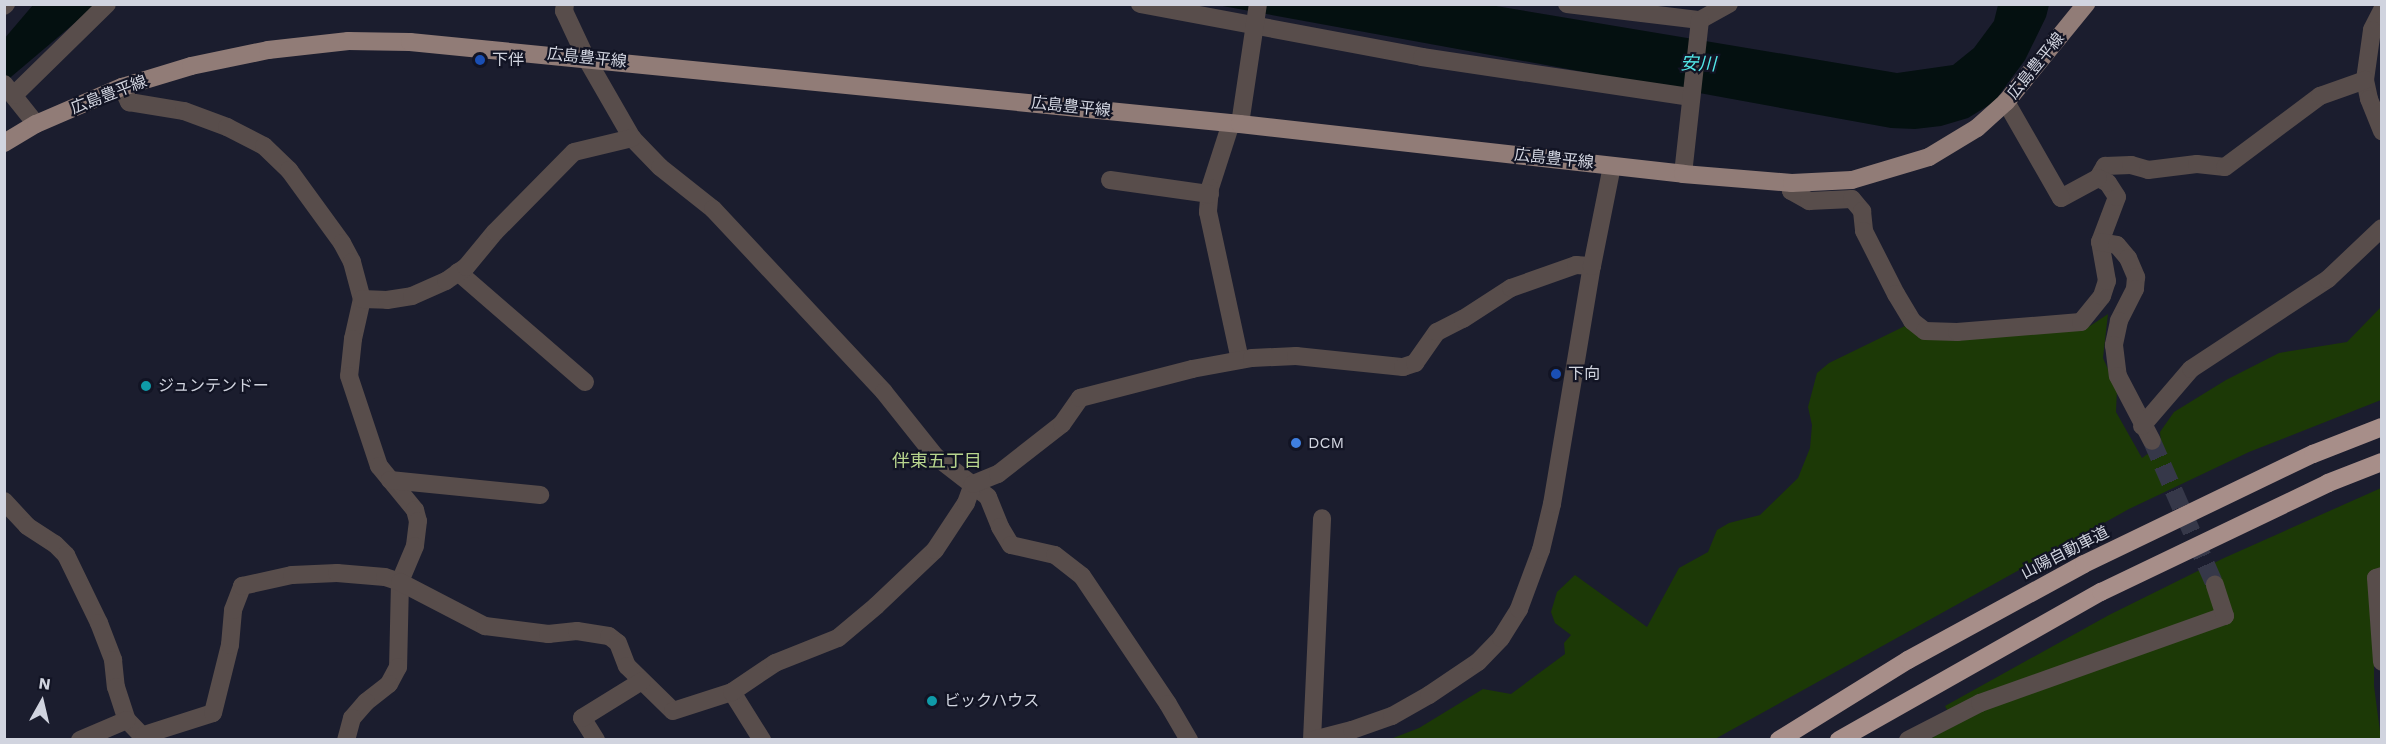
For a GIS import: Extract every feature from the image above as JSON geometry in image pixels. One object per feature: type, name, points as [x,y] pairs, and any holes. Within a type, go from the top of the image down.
[{"type":"highway","name":"山陽自動車道","points":[[1779,740],[1908,660],[2084,564],[2313,454],[2382,427]]},
{"type":"highway","points":[[1839,740],[1927,687],[2101,592],[2328,483],[2382,462]]},
{"type":"main road","name":"広島豊平線","points":[[4,142],[36,124],[122,87],[191,66],[268,50],[348,41],[410,42],[1235,123],[1683,174],[1792,183],[1852,180],[1929,157],[1977,128],[2006,102],[2086,4]]},
{"type":"street","points":[[36,124],[10,90],[106,4]]},
{"type":"street","points":[[565,4],[564,11],[586,58],[632,138],[660,167],[713,208],[884,392],[935,456],[988,497],[1000,528],[1011,545],[1055,555],[1082,576],[1168,704],[1189,740]]},
{"type":"street","points":[[1140,4],[1255,16],[1422,57],[1691,93]]},
{"type":"street","points":[[1567,4],[1700,23],[1729,4]]},
{"type":"street","points":[[2382,10],[2372,30],[2365,80],[2375,97],[2382,131]]},
{"type":"street","points":[[1239,360],[1208,212],[1210,194],[1235,123],[1255,16]]},
{"type":"street","points":[[1683,174],[1700,23]]},
{"type":"street","points":[[2006,102],[2061,198],[2098,178],[2105,166],[2131,165],[2148,170],[2197,164],[2225,167],[2320,96],[2365,80]]},
{"type":"street","points":[[122,87],[129,102],[184,111],[227,126],[264,146],[289,170],[342,243],[352,262],[362,299],[353,339],[349,376],[379,466],[415,510],[418,521],[415,546],[400,582],[398,667],[389,684],[352,718],[346,740]]},
{"type":"street","points":[[362,299],[387,300],[412,296],[446,281],[458,273],[574,152],[632,138]]},
{"type":"street","points":[[1322,518],[1313,740],[1392,716],[1429,695],[1478,662],[1501,638],[1519,609],[1538,559],[1552,504],[1592,266],[1612,166]]},
{"type":"street","points":[[1792,183],[1791,192],[1809,201],[1852,199],[1862,211],[1864,231],[1912,321],[1925,331],[1957,332],[2081,322],[2102,296],[2107,281],[2100,242],[2118,196],[2108,183],[2098,178]]},
{"type":"street","points":[[1110,180],[1210,194]]},
{"type":"street","points":[[2142,426],[2192,369],[2328,279],[2382,228]]},
{"type":"street","points":[[2100,242],[2117,245],[2128,258],[2136,277],[2135,289],[2119,321],[2114,345],[2118,375],[2142,426],[2152,441]]},
{"type":"street","points":[[4,501],[27,526],[55,544],[66,555],[103,632],[113,660],[116,687],[127,720],[145,737],[213,713],[230,645],[233,610],[242,586],[292,575],[337,573],[385,577],[400,582],[485,626],[548,634],[577,631],[609,636],[618,643],[627,666],[673,711],[732,692],[775,663],[838,638],[876,606],[935,550],[966,503],[973,484],[998,474],[1062,424],[1080,398],[1192,369],[1239,360],[1296,356],[1403,367],[1415,363],[1437,332],[1463,319],[1511,288],[1576,265],[1592,266]]},
{"type":"street","points":[[458,273],[585,382]]},
{"type":"street","points":[[390,480],[540,495]]},
{"type":"street","points":[[2382,576],[2376,578],[2382,662]]},
{"type":"street","points":[[1908,740],[1980,703],[2225,616],[2215,585]]},
{"type":"street","points":[[596,740],[582,718],[642,681]]},
{"type":"street","points":[[732,692],[762,740]]},
{"type":"street","points":[[81,740],[127,720]]},
{"type":"green space","points":[[2381,307],[2381,400],[2249,452],[2129,509],[1715,739],[1388,740],[1419,728],[1483,689],[1511,694],[1565,654],[1564,643],[1571,635],[1555,623],[1551,612],[1557,592],[1575,575],[1647,627],[1679,568],[1708,552],[1717,530],[1729,523],[1760,515],[1798,478],[1810,448],[1812,425],[1808,407],[1817,373],[1829,363],[1907,325],[2087,328],[2108,314],[2103,358],[2117,389],[2116,412],[2142,458],[2161,444],[2160,432],[2174,412],[2226,380],[2279,353],[2347,342]]},
{"type":"green space","points":[[2381,488],[2381,570],[2374,573],[2374,686],[2381,739],[1928,740],[1955,725],[1945,706],[2109,615],[2224,558]]},
{"type":"water","points":[[33,5],[96,5],[5,82],[4,39]]},
{"type":"water","name":"安川","points":[[1217,5],[1490,5],[1897,73],[1953,65],[1974,48],[1994,21],[1998,5],[2049,5],[2046,17],[2025,60],[1994,102],[1968,118],[1941,126],[1915,129],[1891,128]]},
{"type":"tunnel","points":[[2152,441],[2215,585]]},
{"type":"place","name":"下伴","points":[[480,60]]},
{"type":"place","name":"下向","points":[[1556,374]]},
{"type":"place","name":"ジュンテンドー","points":[[146,386]]},
{"type":"place","name":"DCM","points":[[1296,443]]},
{"type":"place","name":"ビックハウス","points":[[932,701]]},
{"type":"district","name":"伴東五丁目","points":[[937,461]]}]
